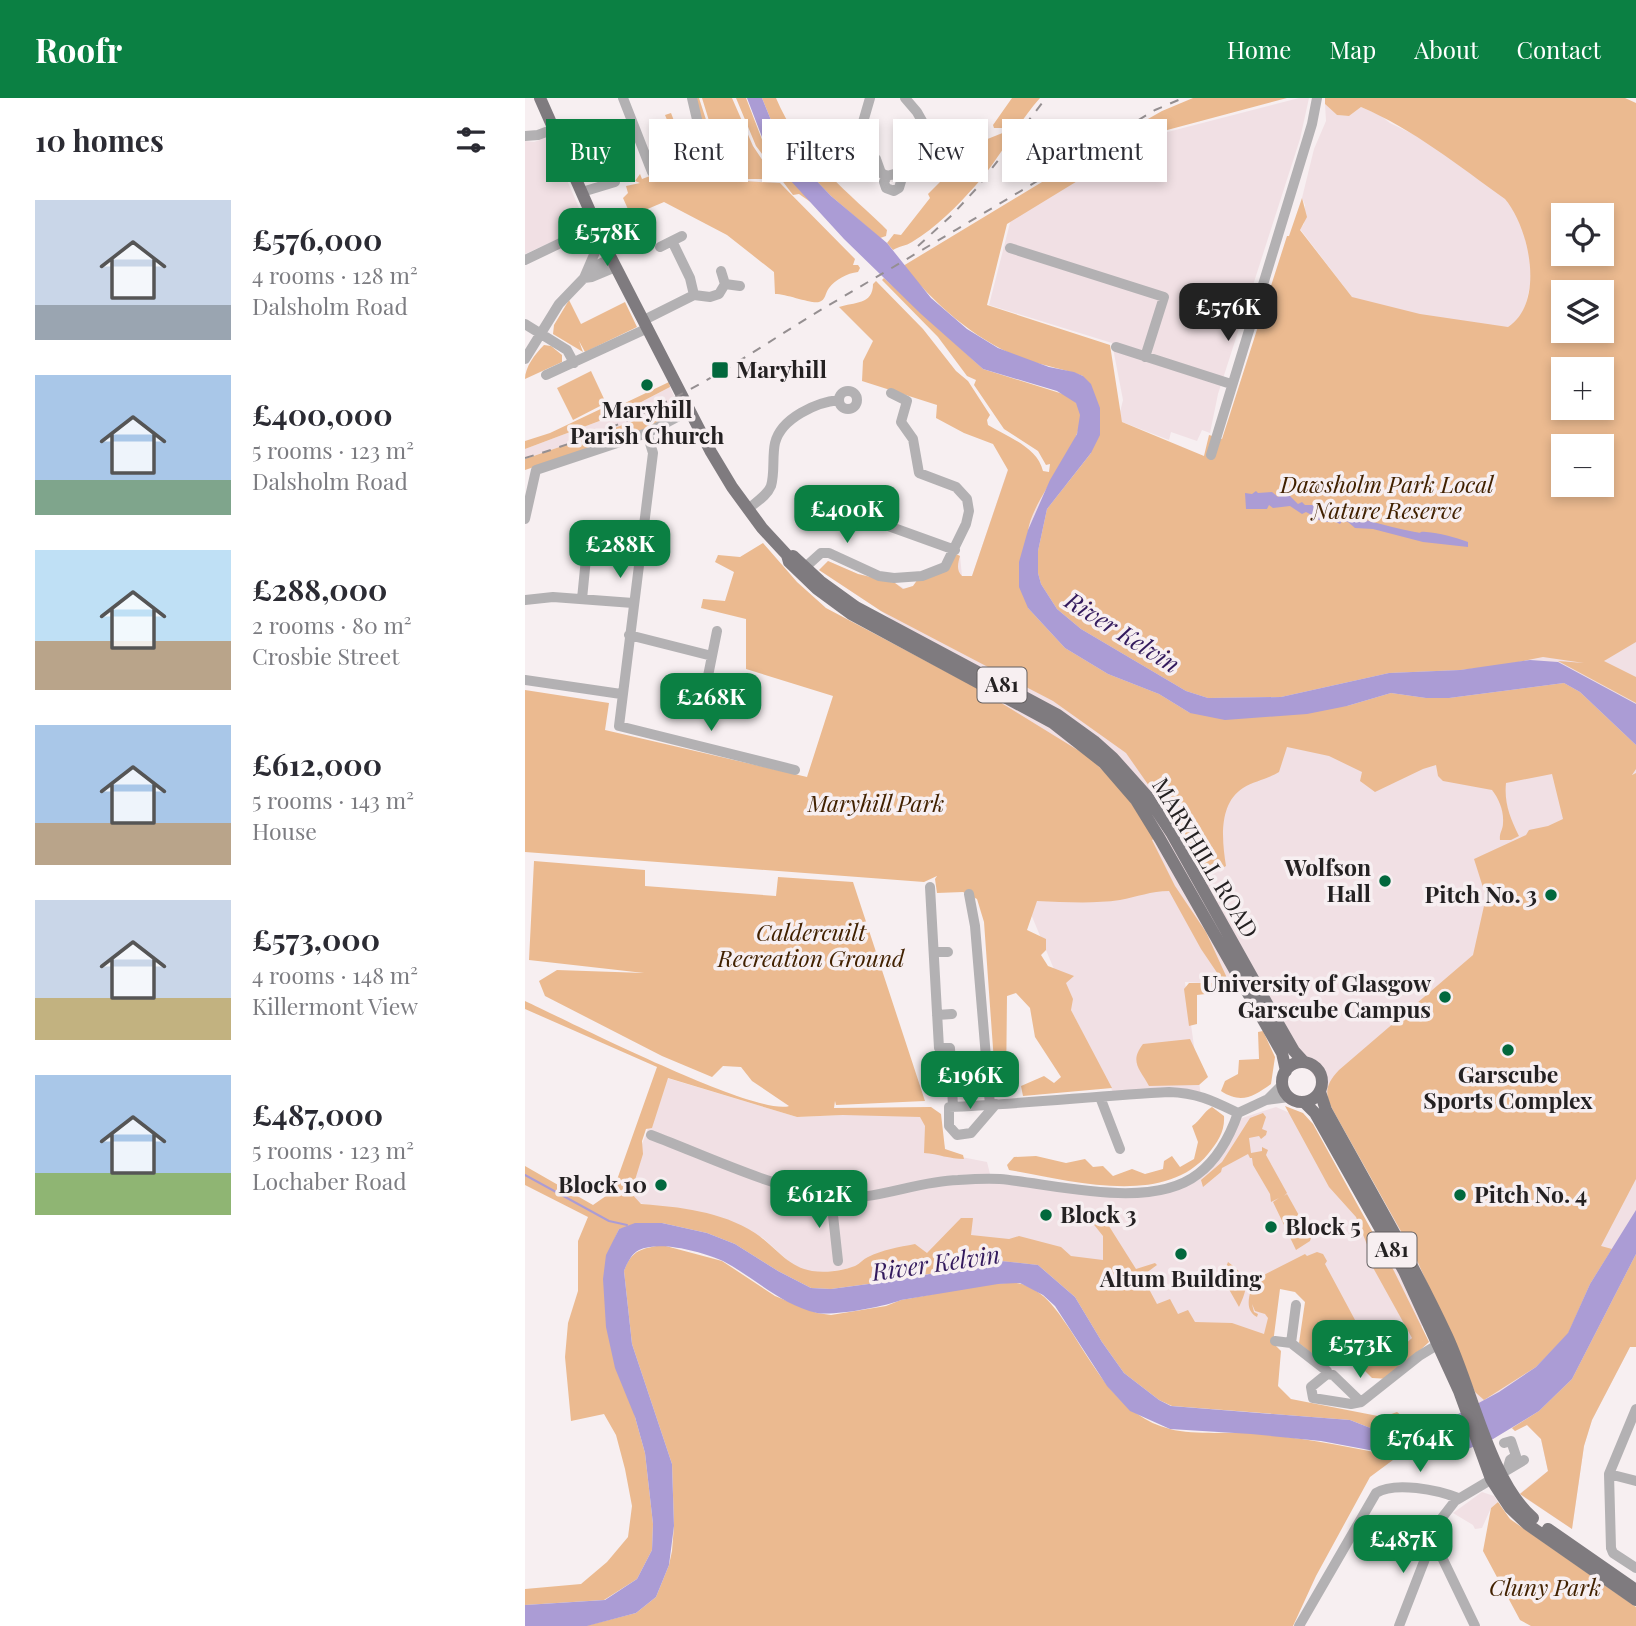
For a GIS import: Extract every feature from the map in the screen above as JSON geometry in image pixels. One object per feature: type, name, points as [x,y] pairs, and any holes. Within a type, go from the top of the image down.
[{"type":"main road","name":"MARYHILL ROAD","points":[[540,98],[549,119]]},
{"type":"main road","name":"MARYHILL ROAD","points":[[578,182],[609,253],[674,380],[722,471],[748,509],[787,555],[794,556],[817,589],[851,614],[1066,721],[1094,741],[1131,776],[1172,834],[1283,1034],[1304,1062]]},
{"type":"main road","name":"MARYHILL ROAD","points":[[977,677],[1069,733],[1104,763],[1123,784],[1160,839],[1215,932],[1282,1053],[1284,1078]]},
{"type":"main road","points":[[1284,1078],[1291,1066],[1304,1062]]},
{"type":"main road","name":"A81","points":[[1304,1062],[1314,1066],[1321,1074],[1320,1092],[1326,1110],[1443,1342],[1464,1389],[1485,1450],[1514,1498],[1532,1517],[1636,1590]]},
{"type":"main road","name":"A81","points":[[1284,1078],[1289,1097]]},
{"type":"main road","points":[[1289,1097],[1304,1102],[1316,1097],[1320,1092]]},
{"type":"main road","name":"A81","points":[[1304,1102],[1315,1113],[1443,1342]]},
{"type":"main road","name":"A81","points":[[1500,1474],[1510,1508],[1527,1524],[1636,1600]]},
{"type":"street","points":[[623,98],[650,168],[660,175],[692,175],[705,168],[706,155],[691,98]]},
{"type":"street","points":[[864,119],[870,98]]},
{"type":"street","points":[[905,98],[921,119]]},
{"type":"street","points":[[1211,456],[1284,217],[1317,98]]},
{"type":"street","points":[[525,136],[546,132]]},
{"type":"street","points":[[879,167],[881,173],[887,176],[893,174]]},
{"type":"street","points":[[887,176],[884,185],[891,191],[899,188],[900,182]]},
{"type":"street","points":[[582,192],[615,182]]},
{"type":"street","points":[[525,260],[596,226]]},
{"type":"street","points":[[525,359],[559,304],[587,273],[632,235]]},
{"type":"street","points":[[660,247],[682,236]]},
{"type":"street","points":[[672,241],[691,278],[694,295]]},
{"type":"street","points":[[1010,248],[1164,297],[1146,357]]},
{"type":"street","points":[[587,273],[596,250],[609,253]]},
{"type":"street","points":[[546,375],[631,336],[694,295],[715,296],[722,292],[725,284],[721,271]]},
{"type":"street","points":[[725,284],[740,286]]},
{"type":"street","points":[[525,324],[567,350],[575,363]]},
{"type":"street","points":[[1116,348],[1231,384]]},
{"type":"street","points":[[802,570],[821,553],[829,553],[879,576],[922,576],[945,566],[954,550],[968,517],[967,499],[956,487],[919,474],[913,439],[901,422],[907,401],[891,393]]},
{"type":"street","points":[[748,509],[771,486],[775,440],[781,431],[810,408],[823,402],[839,400]]},
{"type":"street","points":[[525,473],[647,433],[688,406]]},
{"type":"street","points":[[647,433],[653,453],[619,726],[795,770]]},
{"type":"street","points":[[525,520],[536,470]]},
{"type":"street","points":[[880,523],[954,550]]},
{"type":"street","points":[[582,599],[587,548],[639,555]]},
{"type":"street","points":[[525,600],[553,597],[633,603]]},
{"type":"street","points":[[707,681],[717,631]]},
{"type":"street","points":[[629,635],[712,656]]},
{"type":"street","points":[[525,680],[621,694]]},
{"type":"street","points":[[944,896],[930,892],[939,1048],[950,1048],[951,1107],[948,1120],[952,1131],[957,1135],[966,1135],[974,1130],[993,1105],[977,938],[969,894]]},
{"type":"street","points":[[934,952],[948,951]]},
{"type":"street","points":[[937,1015],[951,1014]]},
{"type":"street","points":[[1266,1100],[1284,1078]]},
{"type":"street","points":[[951,1107],[1191,1093],[1238,1113]]},
{"type":"street","points":[[1100,1097],[1120,1149]]},
{"type":"street","points":[[651,1135],[791,1189],[831,1197],[865,1196],[954,1180],[977,1179],[1002,1179],[1107,1193],[1159,1190],[1179,1185],[1197,1176],[1230,1136],[1238,1113],[1266,1100],[1289,1097]]},
{"type":"street","points":[[831,1197],[838,1261]]},
{"type":"street","points":[[1291,1343],[1296,1305]]},
{"type":"street","points":[[1275,1342],[1291,1343],[1327,1371],[1327,1374]]},
{"type":"street","points":[[1361,1402],[1333,1375],[1327,1374],[1311,1387],[1313,1398],[1350,1404],[1361,1402],[1419,1356],[1443,1342]]},
{"type":"street","points":[[1636,1409],[1609,1474],[1611,1548],[1613,1553],[1636,1568]]},
{"type":"street","points":[[1500,1474],[1516,1456],[1511,1441],[1504,1443]]},
{"type":"street","points":[[1399,1626],[1425,1559],[1436,1545],[1439,1523],[1450,1505],[1524,1460]]},
{"type":"street","points":[[1609,1474],[1636,1481]]},
{"type":"street","points":[[1299,1626],[1371,1499],[1382,1490],[1392,1487],[1439,1492],[1458,1498]]},
{"type":"street","points":[[1436,1545],[1475,1626]]},
{"type":"shaded area","name":"River Kelvin","points":[[747,98],[762,98],[771,119],[762,119],[762,137]]},
{"type":"shaded area","points":[[1299,98],[1309,98],[1300,139],[1218,394],[1210,433],[1202,430],[1197,441],[1171,432],[1169,440],[1122,422],[1120,412],[1123,400],[1112,343],[989,305],[1011,219],[1068,182],[1167,182],[1167,132]]},
{"type":"shaded area","points":[[1325,104],[1337,115],[1349,116],[1361,107],[1380,115],[1419,137],[1511,200],[1520,215],[1534,267],[1526,304],[1519,320],[1505,329],[1458,325],[1355,301],[1300,229],[1304,224],[1305,205],[1302,198],[1314,149],[1326,121]]},
{"type":"shaded area","points":[[546,138],[546,182],[568,182],[587,226],[525,254],[525,141],[534,142]]},
{"type":"shaded area","name":"River Kelvin","points":[[792,182],[818,182],[887,243],[931,298],[967,329],[998,348],[1049,367],[1074,372],[1091,384],[1100,408],[1100,435],[1091,453],[1047,509],[1038,551],[1041,584],[1057,609],[1081,629],[1186,691],[1208,698],[1281,697],[1389,673],[1460,670],[1530,660],[1558,662],[1636,704],[1636,745],[1580,692],[1564,683],[1449,698],[1391,693],[1307,714],[1225,720],[1190,713],[1159,694],[1108,674],[1065,648],[1028,608],[1019,587],[1019,562],[1028,530],[1050,480],[1077,434],[1080,415],[1076,403],[1057,391],[983,369],[921,314],[844,239]]},
{"type":"shaded area","points":[[670,387],[676,401],[637,420],[525,459],[525,449],[618,414]]},
{"type":"shaded area","name":"University of Glasgow Garscube Campus","points":[[1008,469],[1636,630],[1636,1347],[1630,1347],[1592,1420],[1584,1446],[1572,1529],[1519,1494],[1548,1471],[1541,1439],[1527,1425],[1515,1431],[1511,1428],[1493,1439],[1439,1310],[1416,1332],[1387,1376],[1368,1371],[1304,1272],[1276,1284],[1260,1362],[1088,1267],[870,1265],[821,1273],[797,1269],[763,1238],[707,1215],[621,1200],[667,1078],[797,1117],[937,1111],[946,1154],[987,1162],[991,1178],[1095,1191],[1183,1185],[1214,1159],[1242,1118],[1276,1107],[1306,1120],[1385,1271],[1413,1256],[1328,1094],[1244,985],[1185,982],[1201,1096],[1115,1096],[1071,1010],[1023,895],[977,688],[881,611],[819,570],[828,561],[858,574],[895,583],[905,589],[956,554],[960,556],[962,576],[972,576]]},
{"type":"shaded area","points":[[1256,491],[1272,492],[1278,497],[1288,494],[1298,504],[1302,502],[1305,505],[1319,505],[1322,511],[1420,533],[1452,537],[1468,542],[1468,547],[1423,542],[1373,529],[1355,528],[1348,522],[1342,521],[1340,524],[1322,521],[1306,512],[1302,514],[1290,506],[1273,508],[1269,505],[1267,509],[1246,509],[1245,493],[1252,494]]},
{"type":"shaded area","name":"River Kelvin","points":[[1636,1210],[1636,1254],[1572,1379],[1539,1411],[1493,1439],[1450,1456],[1412,1458],[1321,1441],[1170,1429],[1130,1411],[1107,1386],[1055,1306],[1043,1295],[1020,1283],[998,1284],[901,1300],[859,1310],[817,1313],[791,1303],[715,1258],[670,1247],[658,1246],[639,1250],[632,1256],[624,1271],[632,1344],[672,1464],[674,1526],[669,1565],[656,1597],[636,1613],[587,1626],[525,1626],[525,1605],[605,1600],[637,1579],[652,1550],[653,1524],[645,1453],[635,1417],[615,1368],[606,1327],[603,1279],[606,1255],[619,1229],[635,1223],[662,1223],[707,1233],[735,1244],[811,1288],[831,1289],[891,1281],[1001,1261],[1038,1265],[1075,1297],[1124,1373],[1171,1406],[1350,1420],[1373,1429],[1423,1433],[1499,1392],[1536,1367],[1568,1333],[1590,1284]]},
{"type":"shaded area","points":[[1482,1492],[1494,1496],[1498,1502],[1491,1508],[1482,1528],[1475,1529],[1453,1513]]},
{"type":"green space","points":[[694,98],[699,98],[706,119],[698,119]]},
{"type":"green space","points":[[702,98],[732,98],[741,119],[708,119]]},
{"type":"green space","points":[[736,98],[746,98],[762,140],[762,154],[748,127],[748,119],[745,119]]},
{"type":"green space","points":[[762,98],[776,98],[786,119],[771,119]]},
{"type":"green space","points":[[1012,98],[1040,98],[1023,119],[1002,119],[1002,128],[994,128],[993,125]]},
{"type":"green space","name":"Dawsholm Park Local Nature Reserve","points":[[1193,98],[1287,98],[1167,130],[1167,119],[1148,119]]},
{"type":"green space","name":"Dawsholm Park Local Nature Reserve","points":[[1325,98],[1625,98],[1636,103],[1636,642],[1604,661],[1636,677],[1636,703],[1558,661],[1584,663],[1543,657],[1460,670],[1389,673],[1281,697],[1208,698],[1186,691],[1081,629],[1057,609],[1041,584],[1038,551],[1047,509],[1091,453],[1083,376],[1026,360],[974,333],[944,309],[903,266],[1042,182],[1076,182],[1007,224],[987,305],[1110,345],[1122,422],[1204,456],[1209,435],[1222,439],[1287,236],[1302,198],[1307,217],[1300,230],[1352,297],[1420,314],[1508,327],[1520,315],[1527,300],[1530,264],[1527,245],[1514,212],[1505,199],[1399,126],[1361,107],[1349,116],[1337,115],[1325,104]]},
{"type":"green space","points":[[671,113],[673,119],[667,119],[665,115]]},
{"type":"green space","points":[[1002,133],[1002,150],[988,171],[988,139]]},
{"type":"green space","points":[[748,135],[762,160],[762,179],[748,179]]},
{"type":"green space","points":[[640,174],[642,179],[649,176],[649,182],[780,183],[855,259],[853,265],[860,268],[858,272],[835,282],[819,302],[775,294],[774,272],[727,235],[664,202],[631,216],[623,198],[628,193],[626,186],[640,183],[635,181]]},
{"type":"green space","points":[[783,182],[794,182],[812,203],[799,194],[793,195]]},
{"type":"green space","points":[[818,182],[836,182],[887,230],[886,236],[880,238]]},
{"type":"green space","points":[[940,182],[979,182],[938,223],[910,243],[893,250],[887,243],[894,234],[901,235],[930,198],[928,194]]},
{"type":"green space","points":[[884,278],[983,369],[1063,394],[1079,407],[1077,435],[1039,501],[1027,540],[1028,608],[1065,648],[1108,674],[1159,694],[1190,713],[1347,706],[1391,693],[1449,698],[1564,683],[1580,692],[1636,745],[1636,769],[1632,775],[1636,773],[1636,1179],[1601,1246],[1612,1249],[1590,1284],[1568,1334],[1536,1367],[1484,1400],[1475,1392],[1416,1258],[1331,1107],[1327,1089],[1339,1070],[1473,955],[1486,897],[1474,859],[1526,835],[1529,830],[1563,819],[1552,774],[1506,783],[1508,810],[1519,836],[1511,840],[1500,840],[1503,814],[1492,790],[1443,781],[1438,776],[1436,765],[1375,792],[1360,781],[1362,772],[1329,756],[1287,747],[1279,772],[1243,788],[1229,803],[1223,835],[1226,866],[1206,877],[1191,846],[1126,753],[1053,701],[881,611],[819,570],[828,561],[858,574],[895,583],[903,589],[913,586],[918,579],[956,554],[960,556],[960,574],[972,576],[1008,470],[993,444],[936,418],[937,405],[862,381],[863,361],[873,341],[839,307],[866,299],[876,281],[968,381],[990,415],[988,425],[1028,449],[1040,462],[1043,471],[1049,472],[1050,464],[1046,465],[1038,451],[1004,429],[974,385],[976,380],[967,376],[938,337],[882,280]]},
{"type":"green space","points":[[569,300],[581,324],[625,302],[637,327],[585,352],[579,341],[583,352],[553,334],[554,325]]},
{"type":"green space","points":[[544,345],[551,346],[562,355],[562,362],[525,379],[531,361]]},
{"type":"green space","points":[[591,371],[606,403],[573,420],[557,388]]},
{"type":"green space","points":[[669,382],[670,387],[618,414],[525,449],[525,441],[550,433],[609,405],[610,407],[625,403]]},
{"type":"green space","points":[[676,401],[682,411],[637,433],[525,470],[525,459],[637,420]]},
{"type":"green space","name":"Maryhill Park","points":[[763,543],[797,582],[826,608],[977,688],[1089,757],[1123,790],[1154,839],[1152,840],[1175,886],[1206,932],[1227,978],[1222,980],[1201,949],[1169,891],[1110,901],[1037,901],[1027,930],[1046,939],[1046,950],[1041,955],[1048,966],[1074,976],[1066,983],[1073,999],[1071,1010],[1112,1088],[1023,1096],[1021,1086],[1044,1076],[1054,1083],[1061,1077],[1035,1037],[1030,1008],[1016,993],[1007,996],[1006,1088],[1002,1093],[996,1090],[984,922],[977,899],[963,892],[937,893],[937,876],[924,882],[525,852],[525,690],[609,703],[605,730],[807,777],[833,696],[746,669],[746,619],[701,608],[703,599],[725,601],[734,572],[715,562],[718,555],[740,557]]},
{"type":"green space","name":"Caldercuilt Recreation Ground","points":[[534,861],[645,870],[645,886],[776,896],[778,877],[853,882],[925,1101],[836,1105],[835,1101],[834,1108],[931,1107],[941,1114],[945,1149],[963,1155],[964,1159],[924,1153],[925,1126],[920,1117],[797,1117],[668,1078],[652,1128],[646,1129],[642,1141],[643,1154],[631,1193],[641,1204],[685,1209],[728,1220],[755,1233],[795,1265],[823,1272],[850,1268],[879,1252],[915,1244],[927,1253],[961,1218],[973,1218],[971,1235],[1009,1239],[1019,1236],[1061,1247],[1071,1256],[1103,1260],[1103,1236],[1091,1221],[1102,1215],[1136,1269],[1155,1263],[1157,1265],[1142,1276],[1157,1304],[1170,1299],[1178,1314],[1188,1310],[1195,1322],[1232,1323],[1264,1334],[1268,1318],[1255,1311],[1252,1304],[1257,1317],[1249,1306],[1254,1280],[1305,1254],[1307,1256],[1317,1252],[1323,1254],[1327,1261],[1325,1264],[1362,1333],[1367,1331],[1371,1337],[1370,1344],[1353,1331],[1362,1341],[1358,1348],[1370,1358],[1378,1353],[1374,1348],[1383,1346],[1382,1351],[1393,1355],[1401,1354],[1402,1347],[1412,1338],[1371,1264],[1368,1247],[1356,1217],[1329,1187],[1285,1106],[1303,1113],[1313,1124],[1394,1271],[1429,1342],[1389,1379],[1372,1378],[1339,1345],[1321,1361],[1299,1343],[1305,1302],[1295,1292],[1280,1289],[1273,1343],[1281,1351],[1278,1386],[1291,1399],[1383,1417],[1397,1412],[1423,1433],[1373,1429],[1350,1420],[1172,1406],[1159,1400],[1124,1373],[1075,1297],[1038,1265],[1001,1261],[891,1281],[831,1289],[811,1288],[735,1244],[707,1233],[662,1223],[619,1229],[614,1240],[635,1417],[645,1453],[653,1524],[652,1550],[637,1579],[604,1600],[525,1605],[525,1589],[581,1584],[607,1562],[628,1537],[632,1506],[616,1435],[604,1414],[571,1421],[565,1357],[568,1323],[578,1291],[578,1241],[588,1217],[525,1185],[525,1166],[593,1205],[613,1191],[657,1067],[525,1009],[525,1001],[702,1083],[770,1105],[789,1106],[752,1081],[741,1067],[723,1066],[712,1077],[662,1056],[545,996],[539,981],[557,970],[644,973],[529,960]]},
{"type":"green space","points":[[1189,983],[1222,983],[1226,988],[1223,992],[1197,995],[1197,1024],[1189,1026],[1184,989]]},
{"type":"green space","points":[[1263,1031],[1275,1057],[1271,1084],[1241,1098],[1221,1091],[1225,1081],[1238,1074],[1239,1060],[1259,1059],[1258,1032]]},
{"type":"green space","points":[[1190,1039],[1208,1077],[1199,1085],[1149,1086],[1136,1061],[1143,1044]]},
{"type":"green space","points":[[1212,1107],[1224,1116],[1218,1141],[1189,1171],[1167,1181],[1115,1186],[1087,1184],[1009,1170],[1007,1165],[1014,1157],[1036,1156],[1066,1163],[1085,1159],[1093,1167],[1103,1166],[1113,1176],[1132,1169],[1145,1174],[1163,1169],[1164,1161],[1172,1156],[1180,1167],[1194,1159],[1198,1142],[1192,1126]]},
{"type":"green space","points":[[1263,1113],[1266,1117],[1262,1129],[1267,1131],[1266,1135],[1261,1139],[1259,1136],[1249,1138],[1251,1153],[1262,1151],[1262,1147],[1268,1150],[1266,1155],[1287,1193],[1284,1196],[1287,1194],[1306,1228],[1309,1227],[1312,1235],[1310,1241],[1296,1250],[1273,1202],[1279,1198],[1271,1202],[1270,1194],[1248,1154],[1222,1168],[1221,1172],[1203,1187],[1201,1180],[1222,1162],[1250,1118]]},
{"type":"green space","points":[[662,1245],[722,1261],[775,1296],[817,1313],[831,1315],[964,1289],[1022,1284],[1038,1292],[1061,1316],[1111,1390],[1137,1414],[1153,1423],[1189,1432],[1250,1433],[1305,1439],[1397,1457],[1370,1477],[1316,1576],[1293,1626],[585,1626],[636,1613],[656,1597],[672,1551],[672,1464],[632,1344],[624,1271],[634,1254]]},
{"type":"green space","points":[[1636,1254],[1636,1347],[1630,1347],[1592,1420],[1584,1446],[1572,1529],[1520,1494],[1548,1471],[1541,1439],[1527,1425],[1515,1431],[1512,1428],[1539,1411],[1572,1379]]},
{"type":"green space","points":[[1228,1262],[1240,1272],[1245,1282],[1245,1292],[1239,1307],[1222,1277]]},
{"type":"green space","name":"Cluny Park","points":[[1498,1502],[1510,1519],[1636,1607],[1636,1626],[1531,1626],[1520,1620],[1483,1551],[1491,1508]]},
{"type":"waterway","points":[[525,1175],[609,1221],[627,1225]]},
{"type":"railway","points":[[918,246],[976,189],[1046,98]]},
{"type":"railway","points":[[525,458],[600,432],[696,386],[1155,110],[1183,98]]},
{"type":"place","name":"Maryhill","points":[[720,370]]},
{"type":"place","name":"Maryhill Parish Church","points":[[647,385]]},
{"type":"place","name":"Wolfson Hall","points":[[1385,881]]},
{"type":"place","name":"Pitch No. 3","points":[[1551,895]]},
{"type":"place","name":"University of Glasgow Garscube Campus","points":[[1445,997]]},
{"type":"place","name":"Garscube Sports Complex","points":[[1508,1050]]},
{"type":"place","name":"Block 10","points":[[661,1185]]},
{"type":"place","name":"Pitch No. 4","points":[[1460,1195]]},
{"type":"place","name":"Block 3","points":[[1046,1215]]},
{"type":"place","name":"Block 5","points":[[1271,1227]]},
{"type":"place","name":"Altum Building","points":[[1181,1254]]}]
